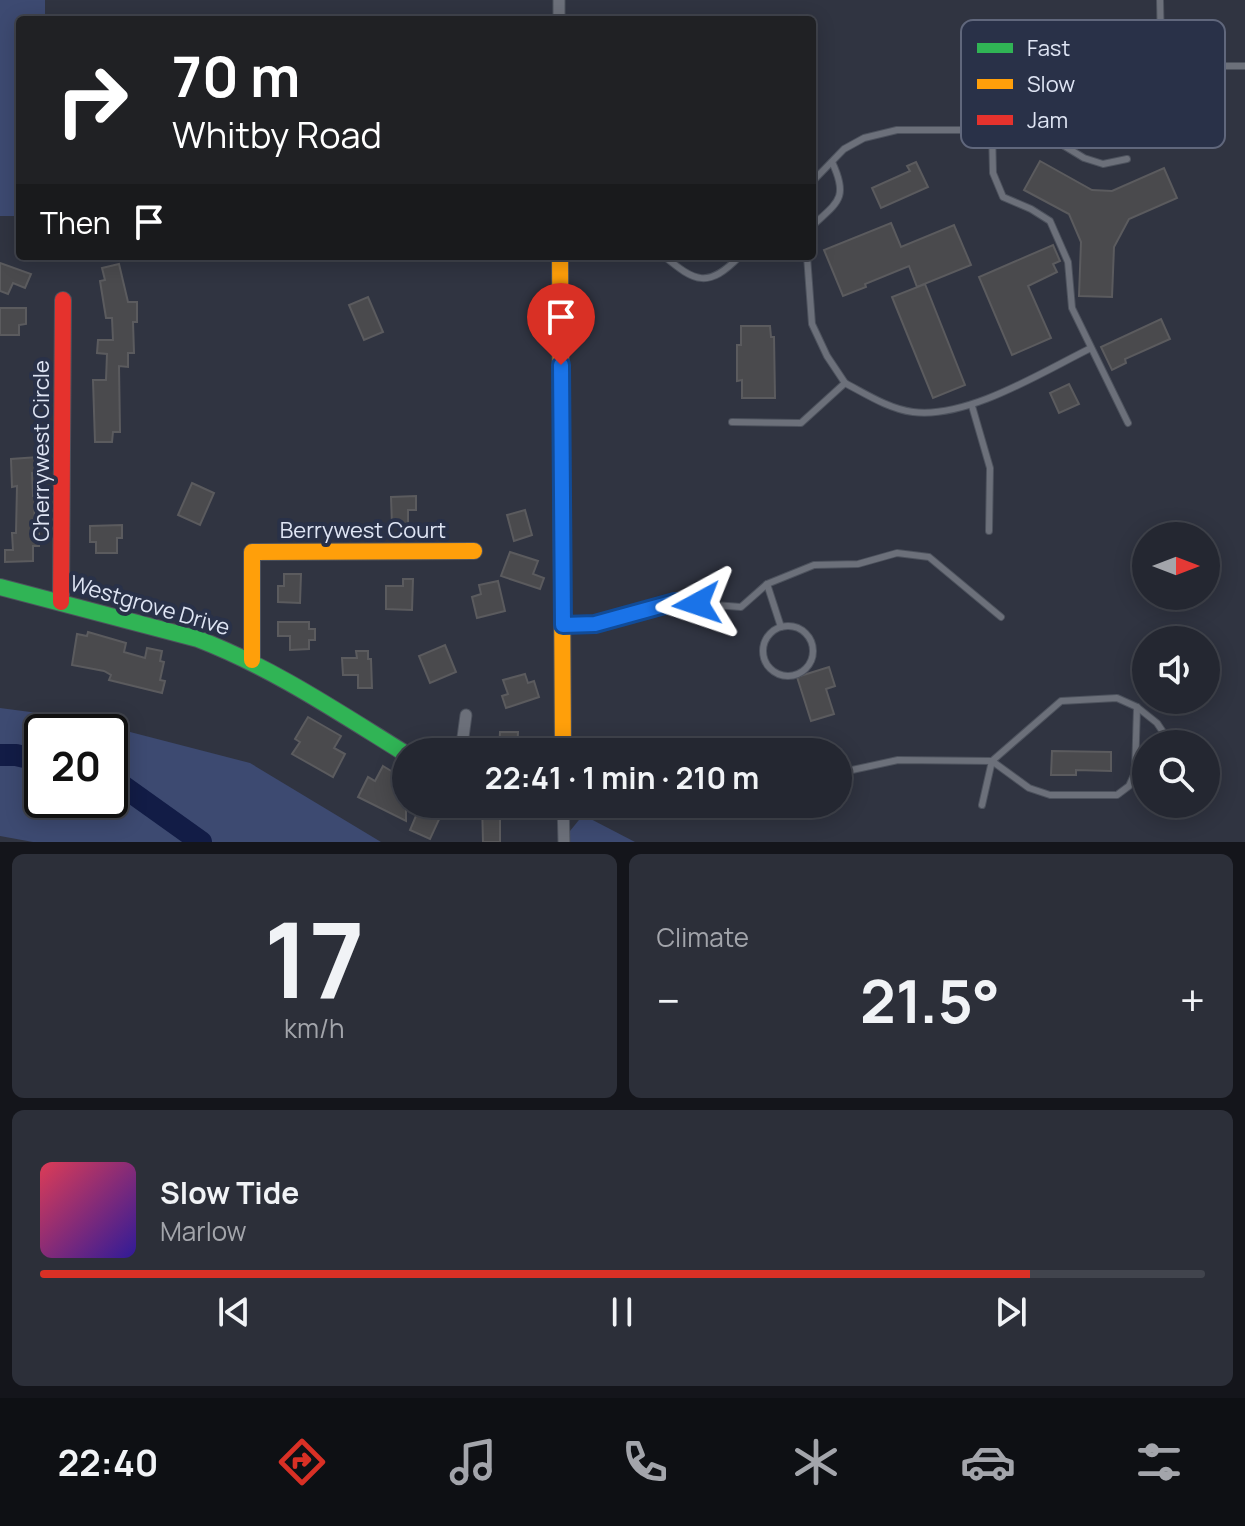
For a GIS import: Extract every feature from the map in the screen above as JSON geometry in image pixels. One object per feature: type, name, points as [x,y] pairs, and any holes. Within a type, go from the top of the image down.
[{"type":"street","points":[[560,260],[563,738]]},
{"type":"street","name":"Cherrywest Circle","points":[[61,602],[63,300]]},
{"type":"street","name":"Berrywest Court","points":[[252,660],[252,552],[474,551]]},
{"type":"street","name":"Westgrove Drive","points":[[0,587],[198,639],[252,660],[392,745]]},
{"type":"street","points":[[463,738],[466,715]]},
{"type":"street","points":[[563,818],[564,842]]},
{"type":"lane","points":[[1160,0],[1160,20]]},
{"type":"lane","points":[[816,178],[844,149],[864,138],[897,130],[961,130]]},
{"type":"lane","points":[[992,148],[993,173],[1003,197],[1050,221],[1068,262],[1072,308],[1128,423]]},
{"type":"lane","points":[[1068,148],[1103,164],[1127,159]]},
{"type":"lane","points":[[816,222],[837,203],[841,181],[832,162]]},
{"type":"lane","points":[[669,260],[688,276],[703,278],[716,275],[735,260]]},
{"type":"lane","points":[[807,260],[812,324],[827,356],[845,383],[878,401],[911,412],[941,413],[972,406],[1091,348]]},
{"type":"lane","points":[[732,422],[801,423],[845,383]]},
{"type":"lane","points":[[972,406],[990,468],[989,531]]},
{"type":"lane","points":[[563,625],[595,624],[675,602],[741,607],[767,584],[814,565],[858,564],[897,553],[929,557],[1001,617]]},
{"type":"lane","points":[[767,584],[781,627]]},
{"type":"lane","points":[[781,627],[798,628],[813,645],[812,661],[794,675],[778,674],[766,662],[764,653],[768,637],[781,627]]},
{"type":"lane","points":[[982,805],[992,761],[1061,701],[1117,698],[1132,705]]},
{"type":"lane","points":[[852,770],[898,760],[992,761],[1029,788],[1050,795],[1117,795],[1129,786],[1135,773],[1137,714]]},
{"type":"lane","points":[[1146,714],[1162,730]]},
{"type":"shaded area","points":[[0,0],[45,0],[45,16],[16,16],[16,216],[0,216]]},
{"type":"shaded area","points":[[0,708],[46,714],[24,714],[24,818],[128,818],[128,731],[250,763],[381,842],[33,842],[0,836]]},
{"type":"shaded area","points":[[581,818],[589,818],[635,842],[561,842]]},
{"type":"building","points":[[1040,161],[1092,190],[1112,191],[1164,168],[1177,198],[1129,219],[1114,247],[1112,297],[1079,296],[1081,242],[1069,214],[1024,190]]},
{"type":"building","points":[[916,162],[928,187],[881,208],[872,188],[910,171],[907,166]]},
{"type":"building","points":[[891,223],[901,247],[954,225],[971,265],[917,287],[909,266],[843,296],[824,250]]},
{"type":"building","points":[[1053,245],[1060,261],[1053,264],[1057,272],[1028,286],[1051,338],[1012,355],[979,277]]},
{"type":"building","points":[[0,263],[31,274],[25,288],[13,283],[8,294],[0,291]]},
{"type":"building","points":[[119,264],[128,302],[137,302],[137,322],[133,322],[134,353],[128,353],[128,367],[119,366],[120,432],[113,432],[112,442],[95,442],[93,380],[106,380],[107,354],[97,353],[98,340],[113,340],[112,318],[106,318],[100,281],[105,280],[102,268]]},
{"type":"building","points":[[925,284],[965,385],[933,398],[892,297]]},
{"type":"building","points":[[368,297],[383,332],[364,340],[349,305]]},
{"type":"building","points":[[0,308],[26,308],[26,324],[19,325],[19,335],[0,335]]},
{"type":"building","points":[[1161,319],[1170,339],[1125,359],[1126,363],[1112,370],[1101,347]]},
{"type":"building","points":[[741,326],[770,326],[771,337],[774,337],[775,398],[742,398],[742,380],[737,381],[737,345],[741,345]]},
{"type":"building","points":[[1069,384],[1079,404],[1059,413],[1050,393]]},
{"type":"building","points":[[38,457],[39,473],[32,473],[34,532],[39,532],[39,546],[33,546],[33,561],[5,562],[5,550],[13,550],[12,533],[16,533],[17,486],[12,487],[11,459]]},
{"type":"building","points":[[192,483],[214,493],[200,525],[178,515]]},
{"type":"building","points":[[416,496],[416,510],[408,510],[408,524],[392,525],[391,497]]},
{"type":"building","points":[[525,510],[532,535],[514,541],[507,515]]},
{"type":"building","points":[[122,525],[122,538],[117,538],[117,553],[96,553],[96,542],[90,542],[90,526]]},
{"type":"building","points":[[510,552],[538,561],[533,574],[544,578],[540,589],[501,576]]},
{"type":"building","points":[[284,574],[301,574],[300,603],[278,602],[278,586],[284,586]]},
{"type":"building","points":[[403,579],[413,579],[412,610],[386,609],[386,586],[403,586]]},
{"type":"building","points":[[498,581],[505,611],[477,618],[472,597],[481,594],[479,585]]},
{"type":"building","points":[[278,622],[309,622],[309,629],[315,629],[315,640],[309,640],[309,649],[290,650],[290,636],[278,636]]},
{"type":"building","points":[[88,632],[126,643],[124,652],[145,658],[147,648],[162,651],[160,661],[164,662],[160,680],[165,681],[162,693],[109,680],[111,675],[104,671],[72,665],[77,634],[87,636]]},
{"type":"building","points":[[445,645],[456,672],[430,683],[419,656]]},
{"type":"building","points":[[356,651],[368,651],[372,688],[358,688],[358,675],[343,675],[342,658],[357,658]]},
{"type":"building","points":[[829,667],[835,686],[826,689],[834,714],[811,721],[797,677]]},
{"type":"building","points":[[525,674],[528,683],[534,681],[539,697],[506,708],[502,696],[508,694],[503,680]]},
{"type":"building","points":[[308,717],[341,736],[334,748],[345,754],[333,777],[292,754],[300,742],[295,739]]},
{"type":"building","points":[[500,732],[518,732],[518,738],[500,738]]},
{"type":"building","points":[[1052,751],[1111,752],[1111,771],[1076,770],[1076,775],[1051,775]]},
{"type":"building","points":[[383,766],[392,771],[392,814],[358,797],[368,777],[375,781]]},
{"type":"building","points":[[415,818],[440,818],[430,839],[410,830]]},
{"type":"building","points":[[482,818],[500,818],[500,842],[483,842]]},
{"type":"waterway","points":[[0,755],[24,757]]},
{"type":"waterway","points":[[128,790],[201,842]]},
{"type":"traffic: fast","points":[[0,587],[198,639],[279,677],[392,745]]},
{"type":"traffic: slow","points":[[560,260],[563,738]]},
{"type":"traffic: slow","points":[[252,660],[252,552],[474,551]]},
{"type":"traffic: jam","points":[[61,602],[63,300]]},
{"type":"route","points":[[561,365],[563,625],[595,624],[675,602],[697,604]]}]
